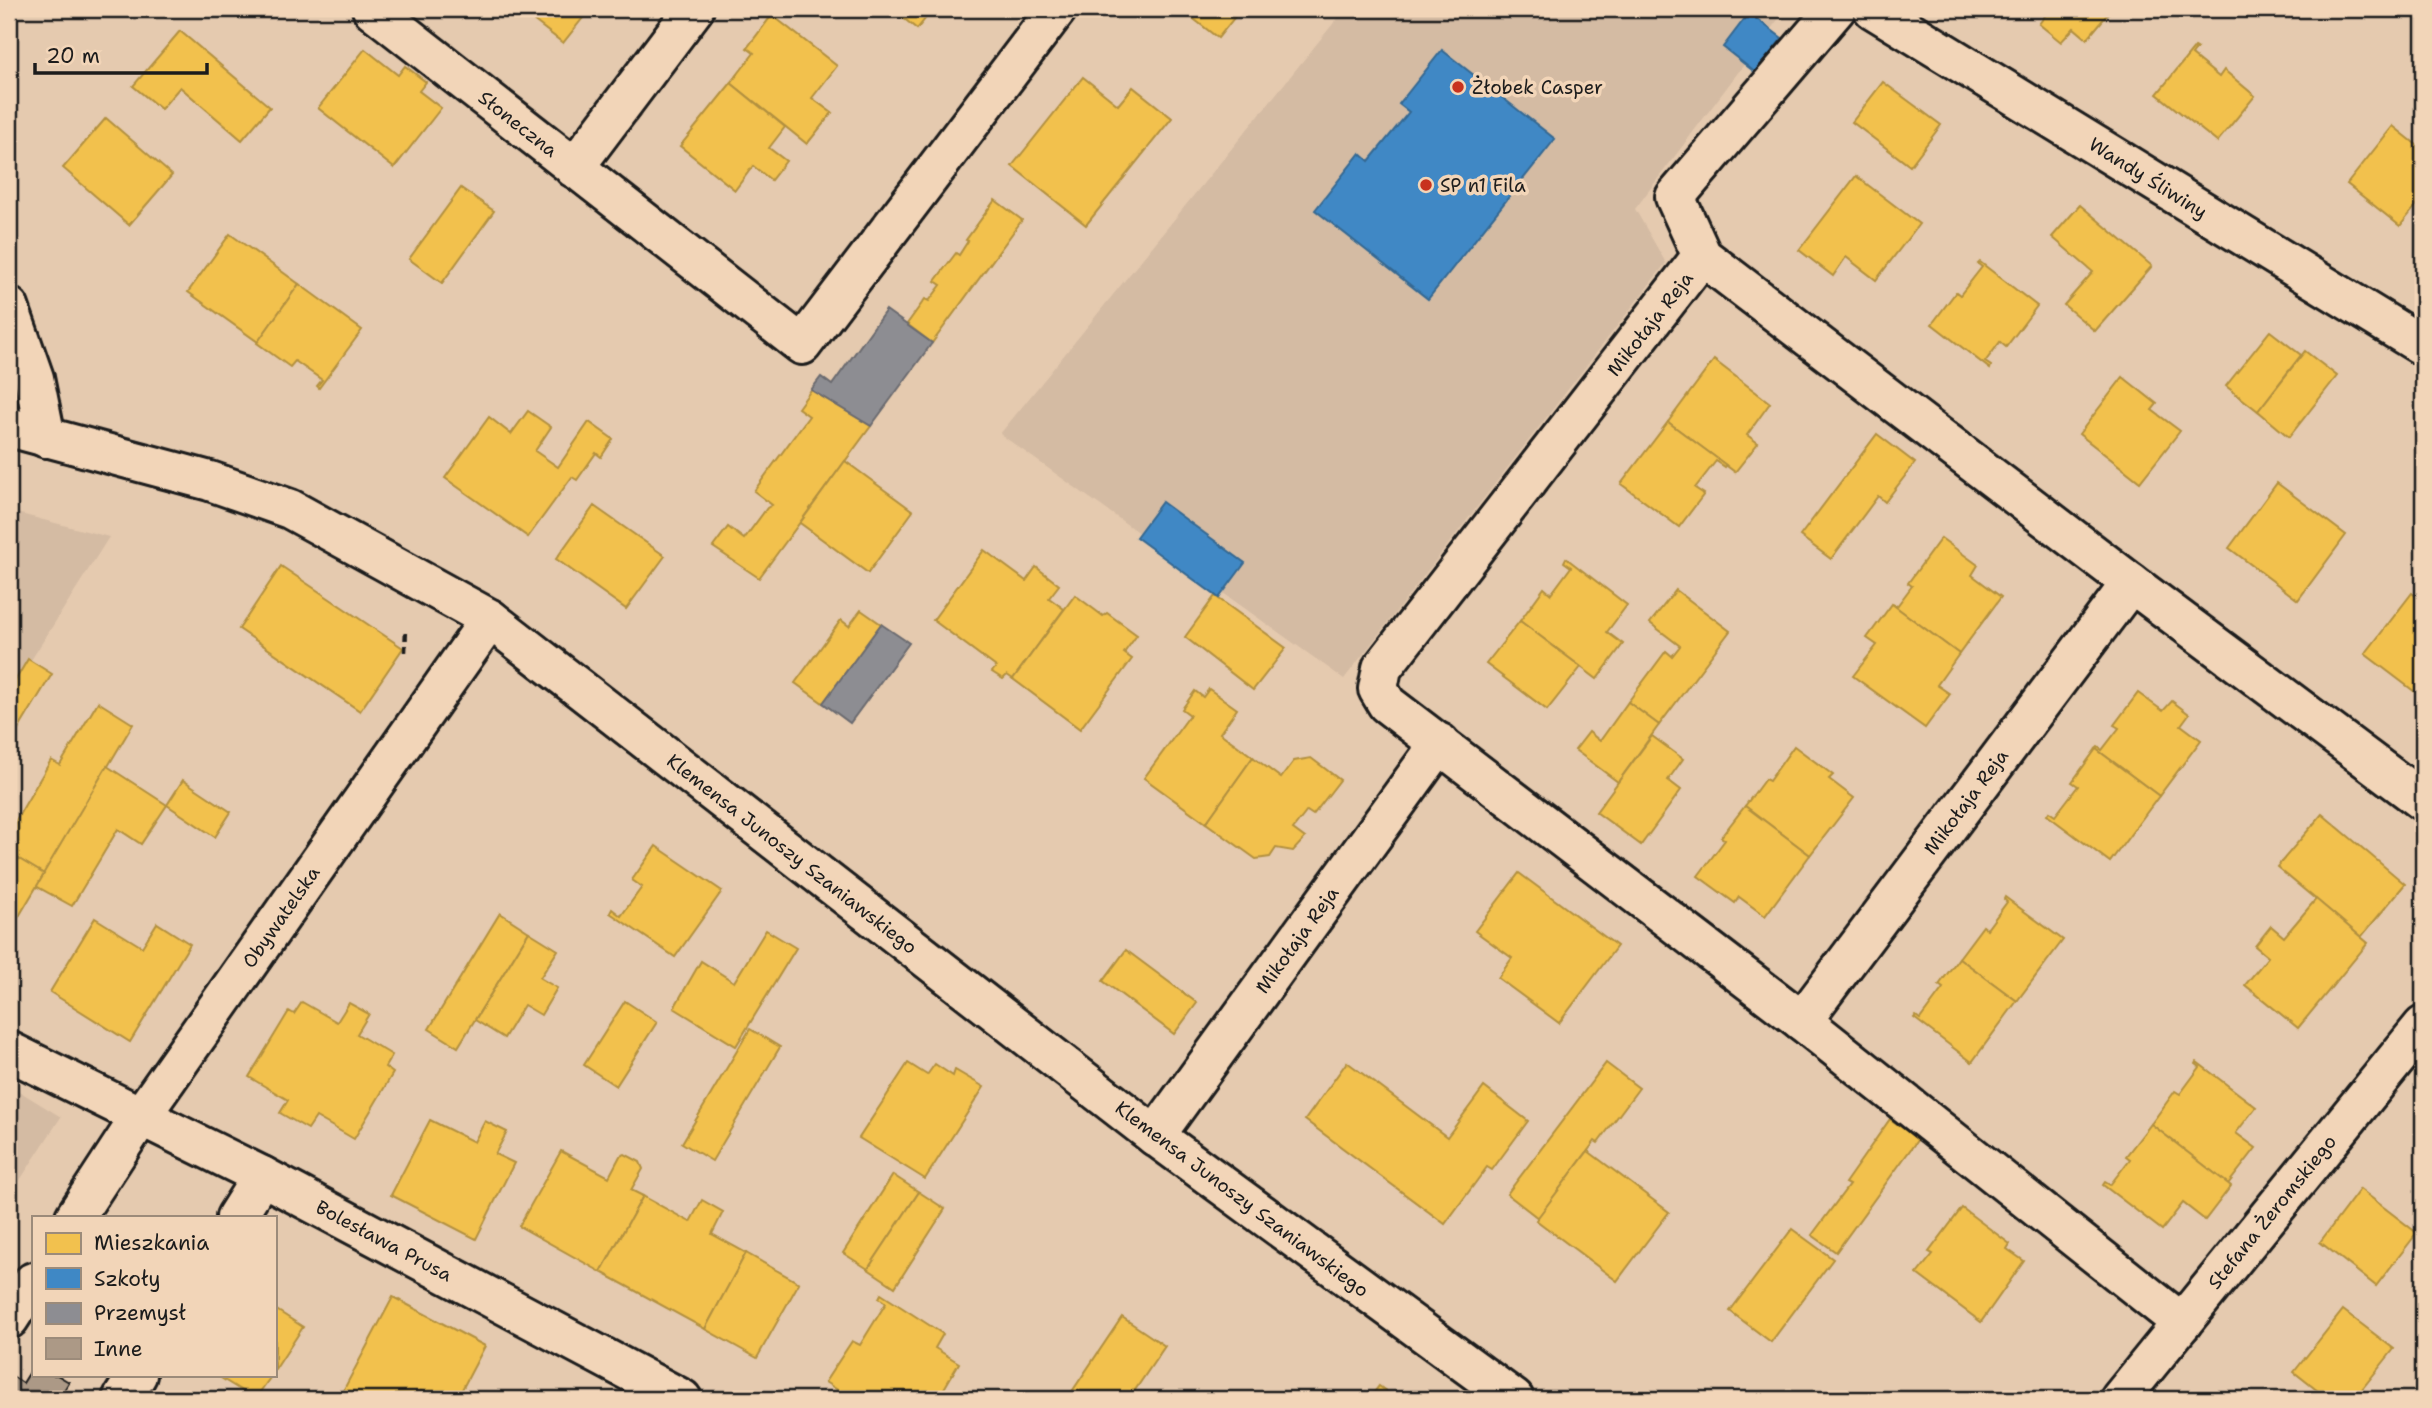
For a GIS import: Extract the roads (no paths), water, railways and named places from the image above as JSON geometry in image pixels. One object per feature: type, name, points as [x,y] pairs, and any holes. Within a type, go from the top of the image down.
[{"type":"street","name":"Słoneczna","points":[[372,9],[574,168],[694,9]]},
{"type":"street","points":[[574,168],[802,345],[1057,9]]},
{"type":"street","points":[[1702,256],[1675,197],[1836,9]]},
{"type":"street","name":"Wandy Śliwiny","points":[[1873,9],[2423,346]]},
{"type":"street","name":"Mikołaja Reja","points":[[2182,1323],[1802,1021],[1387,704],[1378,689],[1382,668],[1702,256],[2131,583],[2423,801]]},
{"type":"street","points":[[9,307],[34,378],[46,438]]},
{"type":"street","name":"Klemensa Junoszy Szaniawskiego","points":[[9,427],[210,481],[290,509],[490,619],[1155,1136],[1514,1399]]},
{"type":"street","name":"Mikołaja Reja","points":[[1802,1021],[2131,583]]},
{"type":"street","name":"Obywatelska","points":[[76,1216],[141,1116],[490,619]]},
{"type":"street","name":"Mikołaja Reja","points":[[1155,1136],[1440,743]]},
{"type":"street","name":"Stefana Żeromskiego","points":[[2120,1399],[2423,1026]]},
{"type":"street","name":"Bolesława Prusa","points":[[9,1051],[262,1176],[682,1399]]},
{"type":"street","points":[[237,1216],[262,1176]]},
{"type":"street","points":[[9,1319],[32,1284]]},
{"type":"street","points":[[122,1399],[136,1376]]},
{"type":"place","name":"Żłobek Casper","points":[[1458,87]]},
{"type":"place","name":"SP n1 Fila","points":[[1426,185]]}]
